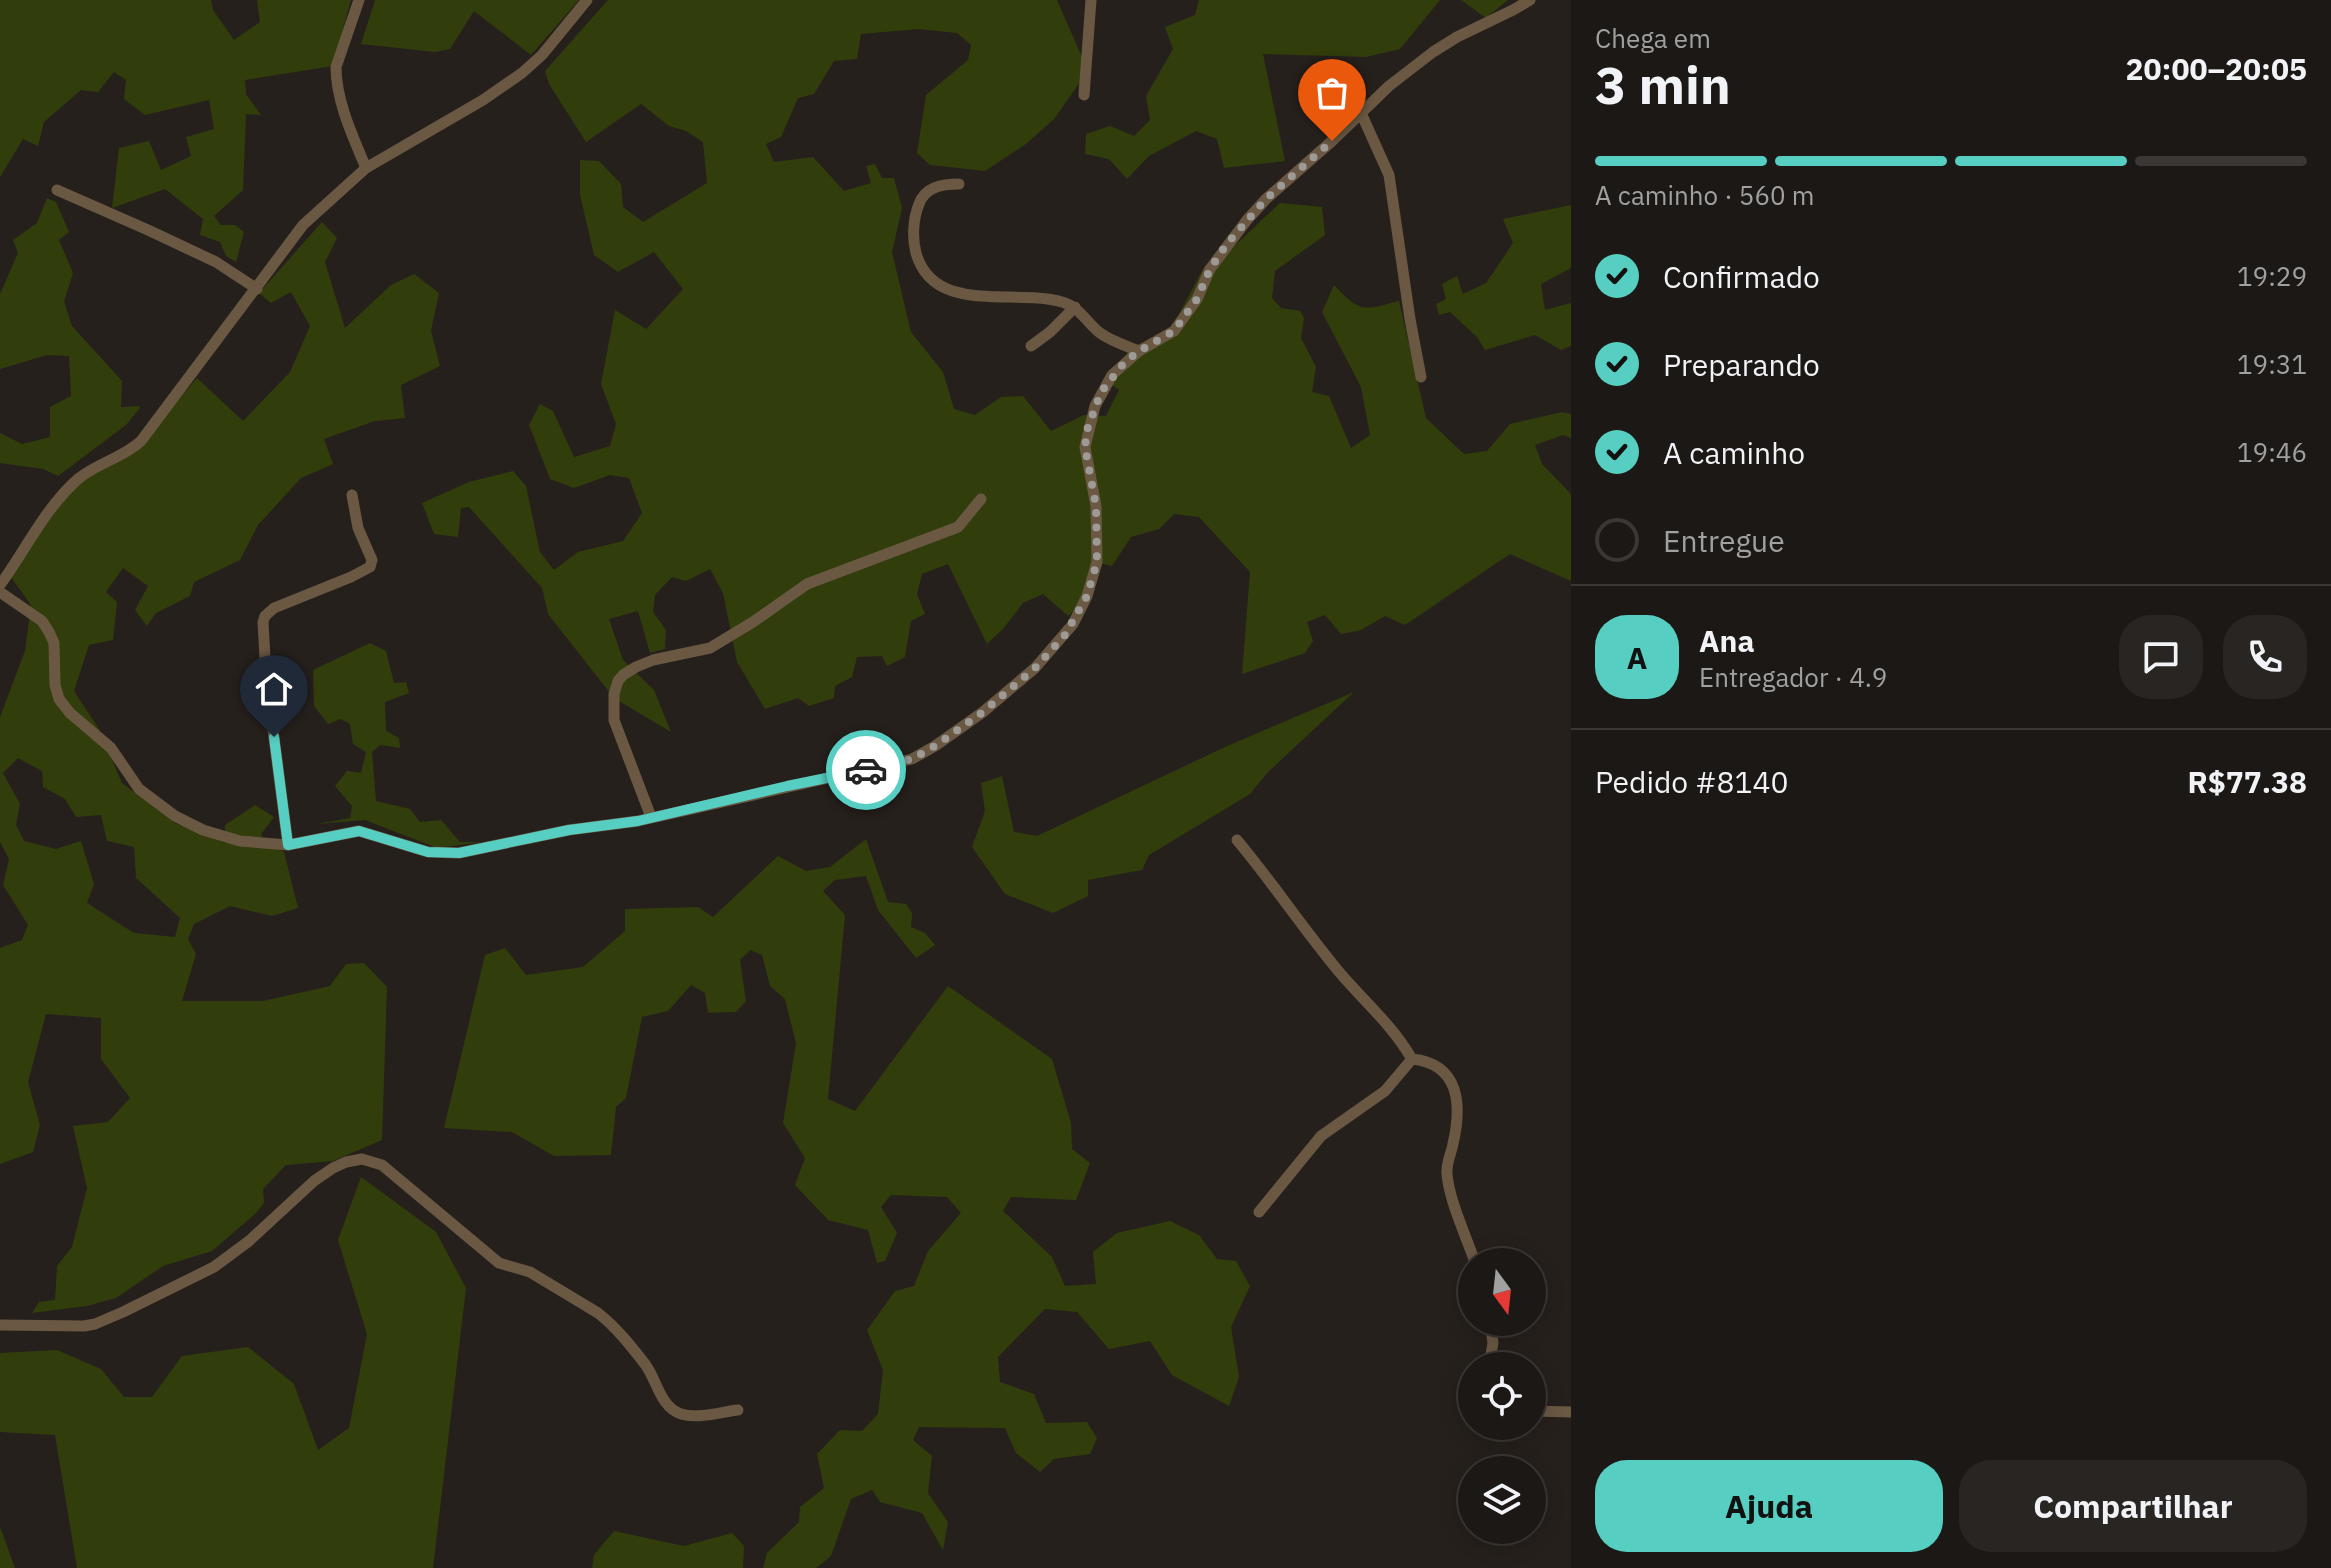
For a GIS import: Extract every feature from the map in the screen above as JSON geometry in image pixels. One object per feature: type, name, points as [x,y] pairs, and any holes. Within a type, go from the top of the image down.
[{"type":"street","points":[[359,0],[336,67],[336,77],[339,94],[366,168]]},
{"type":"street","points":[[0,585],[55,505],[77,480],[141,441],[303,225],[366,168],[483,100],[522,73],[542,55],[587,0]]},
{"type":"street","points":[[1084,95],[1091,0]]},
{"type":"street","points":[[0,592],[42,621],[54,643],[55,685],[59,699],[70,713],[111,748],[139,789],[175,816],[203,830],[255,844],[288,845],[359,831],[428,852],[459,853],[651,817],[912,759],[983,712],[1035,668],[1073,624],[1087,596],[1097,562],[1094,490],[1085,456],[1087,430],[1101,392],[1112,375],[1139,351],[1174,331],[1197,299],[1210,269],[1247,220],[1389,86],[1457,37],[1530,0]]},
{"type":"street","points":[[1361,113],[1389,175],[1421,377]]},
{"type":"street","points":[[959,184],[939,185],[932,189],[920,200],[917,210],[914,246],[920,265],[931,280],[964,295],[1049,299],[1075,307],[1101,334],[1139,351]]},
{"type":"street","points":[[57,190],[216,262],[257,289]]},
{"type":"street","points":[[1031,346],[1075,307]]},
{"type":"street","points":[[288,845],[266,676],[263,622],[274,608],[370,567],[372,560],[358,528],[352,495]]},
{"type":"street","points":[[651,817],[614,720],[614,694],[623,675],[653,660],[710,648],[807,584],[958,527],[981,499]]},
{"type":"street","points":[[1237,840],[1340,973],[1387,1022],[1412,1059],[1424,1061],[1449,1077],[1458,1101],[1458,1119],[1447,1172],[1448,1182],[1470,1248]]},
{"type":"street","points":[[1259,1212],[1321,1136],[1385,1091],[1412,1059]]},
{"type":"street","points":[[0,1325],[84,1326],[123,1312],[214,1267],[249,1241],[314,1181],[346,1162],[362,1159],[382,1165],[499,1263],[530,1272],[598,1313],[648,1367],[665,1402],[674,1410],[690,1416],[738,1410]]},
{"type":"street","points":[[1546,1411],[1571,1412]]},
{"type":"green space","points":[[0,0],[211,0],[213,10],[234,40],[260,22],[257,0],[351,0],[333,66],[245,80],[246,94],[261,115],[246,114],[243,190],[214,216],[221,225],[235,225],[244,232],[236,262],[226,256],[220,242],[200,235],[203,219],[165,189],[112,208],[119,148],[149,141],[161,170],[191,156],[186,137],[214,129],[209,100],[145,115],[124,99],[126,80],[114,72],[98,92],[81,90],[44,122],[38,146],[23,139],[0,177]]},
{"type":"green space","points":[[375,0],[579,0],[531,55],[474,11],[450,49],[435,52],[361,44]]},
{"type":"green space","points":[[608,0],[1057,0],[1088,71],[1054,119],[1026,144],[985,171],[930,165],[917,153],[926,95],[968,60],[971,45],[957,33],[918,29],[861,34],[857,59],[834,61],[814,94],[798,98],[781,137],[766,144],[774,162],[813,157],[844,191],[871,183],[866,166],[875,164],[882,178],[894,178],[902,208],[892,252],[911,332],[943,372],[954,409],[975,415],[1001,397],[1023,396],[1051,431],[1084,415],[1106,416],[1119,390],[1105,380],[1132,347],[1170,331],[1204,267],[1229,251],[1280,203],[1322,207],[1325,235],[1275,271],[1272,298],[1281,308],[1300,311],[1304,318],[1301,338],[1316,367],[1312,392],[1329,396],[1351,448],[1370,435],[1361,387],[1322,312],[1334,285],[1351,301],[1364,307],[1399,301],[1426,418],[1464,454],[1487,451],[1510,424],[1562,412],[1571,414],[1571,438],[1563,435],[1535,445],[1542,464],[1571,496],[1571,581],[1510,554],[1405,625],[1385,616],[1361,630],[1341,634],[1325,615],[1307,622],[1313,641],[1305,653],[1242,674],[1250,572],[1199,517],[1174,514],[1159,529],[1131,537],[1112,566],[1099,563],[1084,601],[1068,616],[1043,594],[1023,603],[987,644],[948,564],[922,574],[917,594],[925,614],[911,621],[905,657],[887,666],[882,656],[857,657],[852,677],[835,686],[834,698],[809,706],[798,698],[765,709],[737,662],[723,593],[710,569],[686,581],[672,577],[655,595],[653,612],[666,630],[665,649],[650,653],[638,611],[609,619],[623,660],[654,690],[671,732],[614,698],[548,614],[542,588],[469,507],[461,508],[458,537],[434,534],[422,503],[469,482],[513,471],[526,486],[540,552],[554,570],[578,552],[623,541],[642,513],[629,478],[610,475],[574,488],[550,479],[529,425],[540,404],[553,411],[574,457],[610,446],[616,424],[601,384],[615,310],[646,329],[683,289],[654,252],[618,272],[594,255],[580,195],[580,160],[599,161],[621,184],[623,207],[643,222],[707,183],[703,142],[686,131],[669,126],[641,104],[586,142],[549,84],[545,71]]},
{"type":"green space","points":[[1199,0],[1440,0],[1400,49],[1366,57],[1263,54],[1285,161],[1224,168],[1217,139],[1196,131],[1149,156],[1127,179],[1109,159],[1085,154],[1086,134],[1110,126],[1134,136],[1150,120],[1146,96],[1173,49],[1165,27],[1195,15]]},
{"type":"green space","points":[[1461,0],[1508,0],[1486,18]]},
{"type":"green space","points":[[47,198],[56,202],[69,232],[59,240],[73,273],[64,301],[72,326],[122,381],[121,407],[140,408],[126,425],[58,476],[43,469],[0,463],[0,433],[22,444],[50,437],[50,407],[71,396],[69,356],[47,355],[0,369],[0,294],[18,253],[13,240],[37,223]]},
{"type":"green space","points":[[1571,205],[1571,268],[1541,284],[1545,310],[1571,303],[1571,346],[1561,350],[1535,335],[1485,350],[1477,337],[1450,312],[1439,315],[1436,304],[1446,299],[1442,284],[1457,276],[1463,294],[1486,283],[1513,243],[1503,219]]},
{"type":"green space","points":[[322,222],[337,238],[325,262],[345,328],[391,285],[414,274],[439,293],[431,331],[440,366],[401,385],[405,418],[375,421],[324,439],[333,464],[301,478],[258,525],[240,560],[194,582],[190,596],[156,613],[147,626],[135,610],[148,586],[123,568],[106,592],[117,602],[113,640],[89,645],[74,691],[99,729],[122,783],[175,823],[225,843],[225,825],[255,805],[274,817],[261,834],[266,843],[284,852],[298,908],[272,916],[230,906],[194,924],[188,939],[196,954],[182,1001],[263,1001],[330,986],[346,964],[364,963],[387,987],[382,1140],[333,1161],[286,1165],[263,1189],[264,1203],[255,1214],[212,1251],[163,1266],[116,1298],[87,1306],[32,1313],[39,1302],[55,1300],[57,1266],[72,1247],[87,1188],[73,1126],[108,1122],[130,1098],[101,1059],[101,1018],[46,1014],[28,1082],[40,1125],[33,1152],[0,1164],[0,948],[22,940],[28,925],[3,885],[9,859],[0,842],[0,717],[25,651],[31,605],[11,577],[38,532],[80,478],[134,452],[197,378],[243,421],[290,372],[310,326],[291,292],[271,303],[259,293]],"holes":[[[18,758],[42,771],[43,787],[65,799],[76,817],[101,815],[107,841],[134,847],[136,878],[180,918],[175,937],[134,933],[87,903],[94,884],[81,841],[56,849],[24,841],[16,825],[20,804],[3,773]]]},
{"type":"green space","points":[[370,643],[386,651],[394,683],[406,682],[409,693],[385,702],[386,731],[399,738],[400,748],[380,745],[372,752],[376,801],[410,809],[420,822],[441,820],[460,842],[482,842],[437,848],[365,820],[316,824],[350,818],[352,806],[335,786],[347,771],[361,773],[366,752],[353,744],[350,724],[341,719],[328,724],[314,706],[313,670]]},
{"type":"green space","points":[[1354,692],[1268,772],[1250,794],[1149,855],[1142,870],[1088,880],[1088,896],[1053,913],[1005,894],[972,847],[985,811],[981,783],[1002,776],[1014,832],[1037,836],[1225,747]]},
{"type":"green space","points":[[866,839],[888,902],[906,904],[912,913],[911,927],[925,933],[935,945],[916,958],[878,910],[866,876],[835,880],[823,891],[845,915],[828,1099],[855,1111],[948,986],[1052,1059],[1071,1123],[1072,1149],[1090,1163],[1076,1200],[1011,1197],[1003,1211],[1052,1257],[1065,1286],[1096,1284],[1093,1252],[1117,1233],[1170,1221],[1199,1235],[1217,1259],[1236,1261],[1250,1286],[1231,1327],[1239,1377],[1229,1406],[1172,1375],[1150,1341],[1109,1349],[1077,1312],[1045,1309],[998,1357],[1000,1382],[1034,1394],[1046,1423],[1087,1422],[1097,1438],[1090,1454],[1054,1459],[1040,1472],[1016,1453],[1005,1428],[919,1427],[913,1440],[932,1456],[928,1493],[948,1522],[943,1550],[922,1513],[880,1502],[872,1490],[851,1499],[831,1556],[816,1568],[763,1568],[767,1553],[799,1522],[800,1507],[824,1488],[817,1454],[840,1430],[862,1431],[878,1414],[883,1370],[867,1330],[895,1291],[914,1286],[928,1251],[961,1213],[947,1197],[891,1195],[881,1207],[897,1233],[885,1261],[877,1263],[868,1230],[828,1220],[795,1185],[805,1158],[783,1123],[796,1043],[785,999],[770,986],[762,955],[750,950],[740,960],[746,1001],[736,1012],[708,1013],[705,993],[691,985],[668,1011],[642,1017],[626,1098],[616,1107],[611,1155],[554,1156],[512,1132],[444,1128],[485,955],[505,948],[526,975],[583,967],[625,931],[625,909],[698,907],[713,917],[778,856],[806,871],[830,867]]},
{"type":"green space","points":[[361,1177],[436,1232],[466,1288],[433,1568],[77,1568],[55,1435],[0,1432],[0,1353],[57,1350],[101,1369],[124,1397],[152,1397],[182,1356],[248,1347],[294,1384],[318,1450],[349,1428],[367,1334],[338,1240]]},
{"type":"green space","points":[[0,1527],[15,1568],[0,1568]]},
{"type":"green space","points":[[614,1531],[684,1546],[732,1533],[744,1546],[743,1568],[592,1568],[594,1555]]},
{"type":"way so far","points":[[866,770],[912,759],[935,746],[983,712],[1035,668],[1065,635],[1087,596],[1097,562],[1096,506],[1085,447],[1087,430],[1101,392],[1124,363],[1174,331],[1197,299],[1210,269],[1226,245],[1266,199],[1332,141]]},
{"type":"route","points":[[274,737],[288,845],[359,831],[428,852],[459,853],[569,830],[638,821],[866,770]]}]
